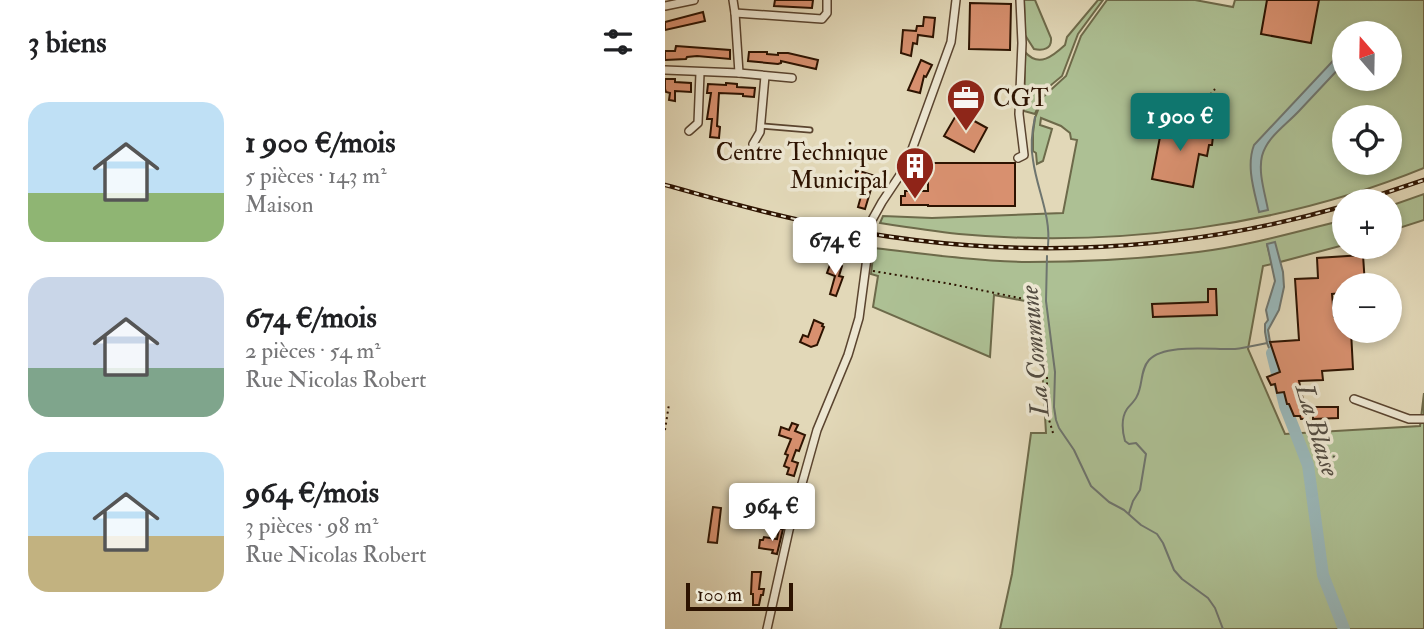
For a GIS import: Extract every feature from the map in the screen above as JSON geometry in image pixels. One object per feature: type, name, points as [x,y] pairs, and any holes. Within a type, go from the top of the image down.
[{"type":"street","points":[[665,6],[694,0]]},
{"type":"street","points":[[733,0],[739,73]]},
{"type":"street","points":[[735,13],[822,19],[827,13],[827,0]]},
{"type":"street","points":[[767,629],[789,530],[817,430],[848,355],[859,318],[872,220],[906,166],[951,42],[956,0]]},
{"type":"street","points":[[1019,158],[1024,155],[1019,114],[1022,43],[1020,0]]},
{"type":"street","points":[[665,70],[792,78]]},
{"type":"street","points":[[689,131],[698,123],[700,73]]},
{"type":"street","points":[[753,144],[760,132],[765,76]]},
{"type":"street","points":[[1354,399],[1409,419],[1424,419]]},
{"type":"lane","points":[[760,126],[810,130]]},
{"type":"path","points":[[1205,127],[1210,95],[1215,89]]},
{"type":"path","points":[[866,270],[951,284],[1038,305],[1047,373],[1047,413],[1053,433]]},
{"type":"path","points":[[665,430],[669,404]]},
{"type":"green space","points":[[1024,0],[1035,0],[1051,38],[1050,45],[1041,50],[1034,49],[1025,35]]},
{"type":"green space","points":[[1098,0],[1103,0],[1078,34],[1062,76],[1045,90],[1035,114],[1024,111],[1025,52],[1030,57],[1041,60],[1056,53]]},
{"type":"green space","points":[[1107,0],[1195,0],[1233,7],[1235,0],[1424,0],[1424,168],[1366,189],[1332,189],[1332,199],[1254,219],[1136,235],[1017,238],[959,234],[880,223],[883,216],[932,218],[1063,213],[1077,140],[1071,139],[1070,133],[1061,126],[1041,118],[1040,125],[1052,129],[1043,161],[1037,164],[1036,153],[1033,151],[1033,133],[1043,97],[1066,76],[1081,36]]},
{"type":"green space","points":[[1424,194],[1424,220],[1402,227],[1402,202]]},
{"type":"green space","points":[[1332,223],[1332,248],[1280,262],[1267,244],[1272,264],[1263,266],[1248,349],[1285,434],[1420,426],[1424,393],[1424,629],[1000,629],[1012,574],[1031,433],[1046,433],[1039,314],[1030,302],[994,295],[990,357],[873,307],[878,276],[871,274],[874,248],[951,257],[1049,262],[1177,254],[1271,238]]},
{"type":"water","points":[[1332,62],[1332,76],[1264,149],[1261,169],[1268,210],[1259,212],[1251,170],[1254,145]]},
{"type":"water","points":[[1275,242],[1284,287],[1279,310],[1268,330],[1279,368],[1267,343],[1265,332],[1268,320],[1266,310],[1275,281],[1267,244]]},
{"type":"building","points":[[775,0],[813,0],[812,8],[774,6]]},
{"type":"building","points":[[1267,0],[1319,0],[1311,43],[1261,34]]},
{"type":"building","points":[[970,3],[1011,4],[1010,50],[969,49]]},
{"type":"building","points":[[703,12],[705,21],[665,30],[665,22]]},
{"type":"building","points":[[924,17],[935,18],[933,37],[918,35],[917,44],[913,43],[911,56],[901,53],[903,30],[916,31],[917,26],[923,26]]},
{"type":"building","points":[[676,46],[730,50],[730,59],[697,56],[665,60],[665,51],[675,51]]},
{"type":"building","points":[[749,52],[778,55],[788,53],[818,60],[816,69],[781,61],[778,64],[748,61]]},
{"type":"building","points":[[921,60],[932,65],[926,77],[924,76],[920,93],[908,90]]},
{"type":"building","points":[[665,79],[691,83],[691,92],[675,91],[675,101],[669,100],[670,93],[666,92]]},
{"type":"building","points":[[726,83],[755,88],[754,97],[719,93],[719,138],[710,137],[712,119],[707,119],[711,93],[707,93],[708,84]]},
{"type":"building","name":"CGT","points":[[958,112],[987,128],[974,152],[944,136]]},
{"type":"building","points":[[1163,121],[1204,129],[1203,134],[1213,136],[1207,156],[1199,154],[1193,187],[1152,179]]},
{"type":"building","points":[[928,163],[1015,163],[1015,206],[901,205],[901,196],[905,196],[905,191],[928,191]]},
{"type":"building","points":[[856,170],[875,176],[865,209],[858,207],[863,189],[862,185],[853,181]]},
{"type":"building","points":[[1317,258],[1363,259],[1364,273],[1332,273],[1332,343],[1352,343],[1353,369],[1322,371],[1323,380],[1299,381],[1307,419],[1301,419],[1300,416],[1294,416],[1284,392],[1277,393],[1275,384],[1271,385],[1267,377],[1280,372],[1270,342],[1299,340],[1295,279],[1318,278]]},
{"type":"building","points":[[831,262],[842,266],[839,276],[843,277],[836,296],[830,294],[835,276],[827,273]]},
{"type":"building","points":[[1208,289],[1216,289],[1217,315],[1153,317],[1152,304],[1208,302]]},
{"type":"building","points":[[814,320],[824,327],[817,345],[811,347],[800,342],[803,335],[808,337]]},
{"type":"building","points":[[1313,407],[1338,407],[1338,418],[1313,419]]},
{"type":"building","points":[[792,423],[798,425],[795,431],[805,435],[792,461],[798,463],[794,476],[787,474],[789,468],[784,466],[791,439],[779,435],[781,427],[789,430]]},
{"type":"building","points":[[765,499],[774,500],[772,515],[782,517],[780,527],[764,524]]},
{"type":"building","points":[[713,507],[721,508],[717,543],[708,542]]},
{"type":"building","points":[[779,529],[783,529],[777,554],[772,553],[773,550],[759,548],[760,540],[764,537],[777,539]]},
{"type":"building","points":[[752,572],[761,572],[759,589],[764,589],[759,605],[753,605]]},
{"type":"waterway","points":[[1035,117],[1032,154],[1046,213],[1048,246]]},
{"type":"waterway","name":"La Commune","points":[[1047,256],[1046,301],[1055,372],[1054,407],[1059,428],[1074,450],[1091,486],[1109,502],[1157,534],[1174,570],[1208,598],[1223,629]]},
{"type":"waterway","points":[[1129,513],[1140,490],[1146,454],[1136,443],[1129,444],[1125,441],[1123,420],[1139,392],[1144,368],[1149,360],[1166,351],[1177,349],[1235,349],[1267,343]]},
{"type":"waterway","name":"La Blaise","points":[[1272,353],[1285,406],[1308,465],[1323,575],[1344,629]]},
{"type":"railway","points":[[1397,189],[1424,180]]},
{"type":"railway","points":[[665,185],[773,214],[876,235],[1010,248],[1078,248],[1212,236],[1332,209]]},
{"type":"place","name":"CGT","points":[[966,132]]},
{"type":"place","name":"Centre Technique Municipal","points":[[915,200]]}]
